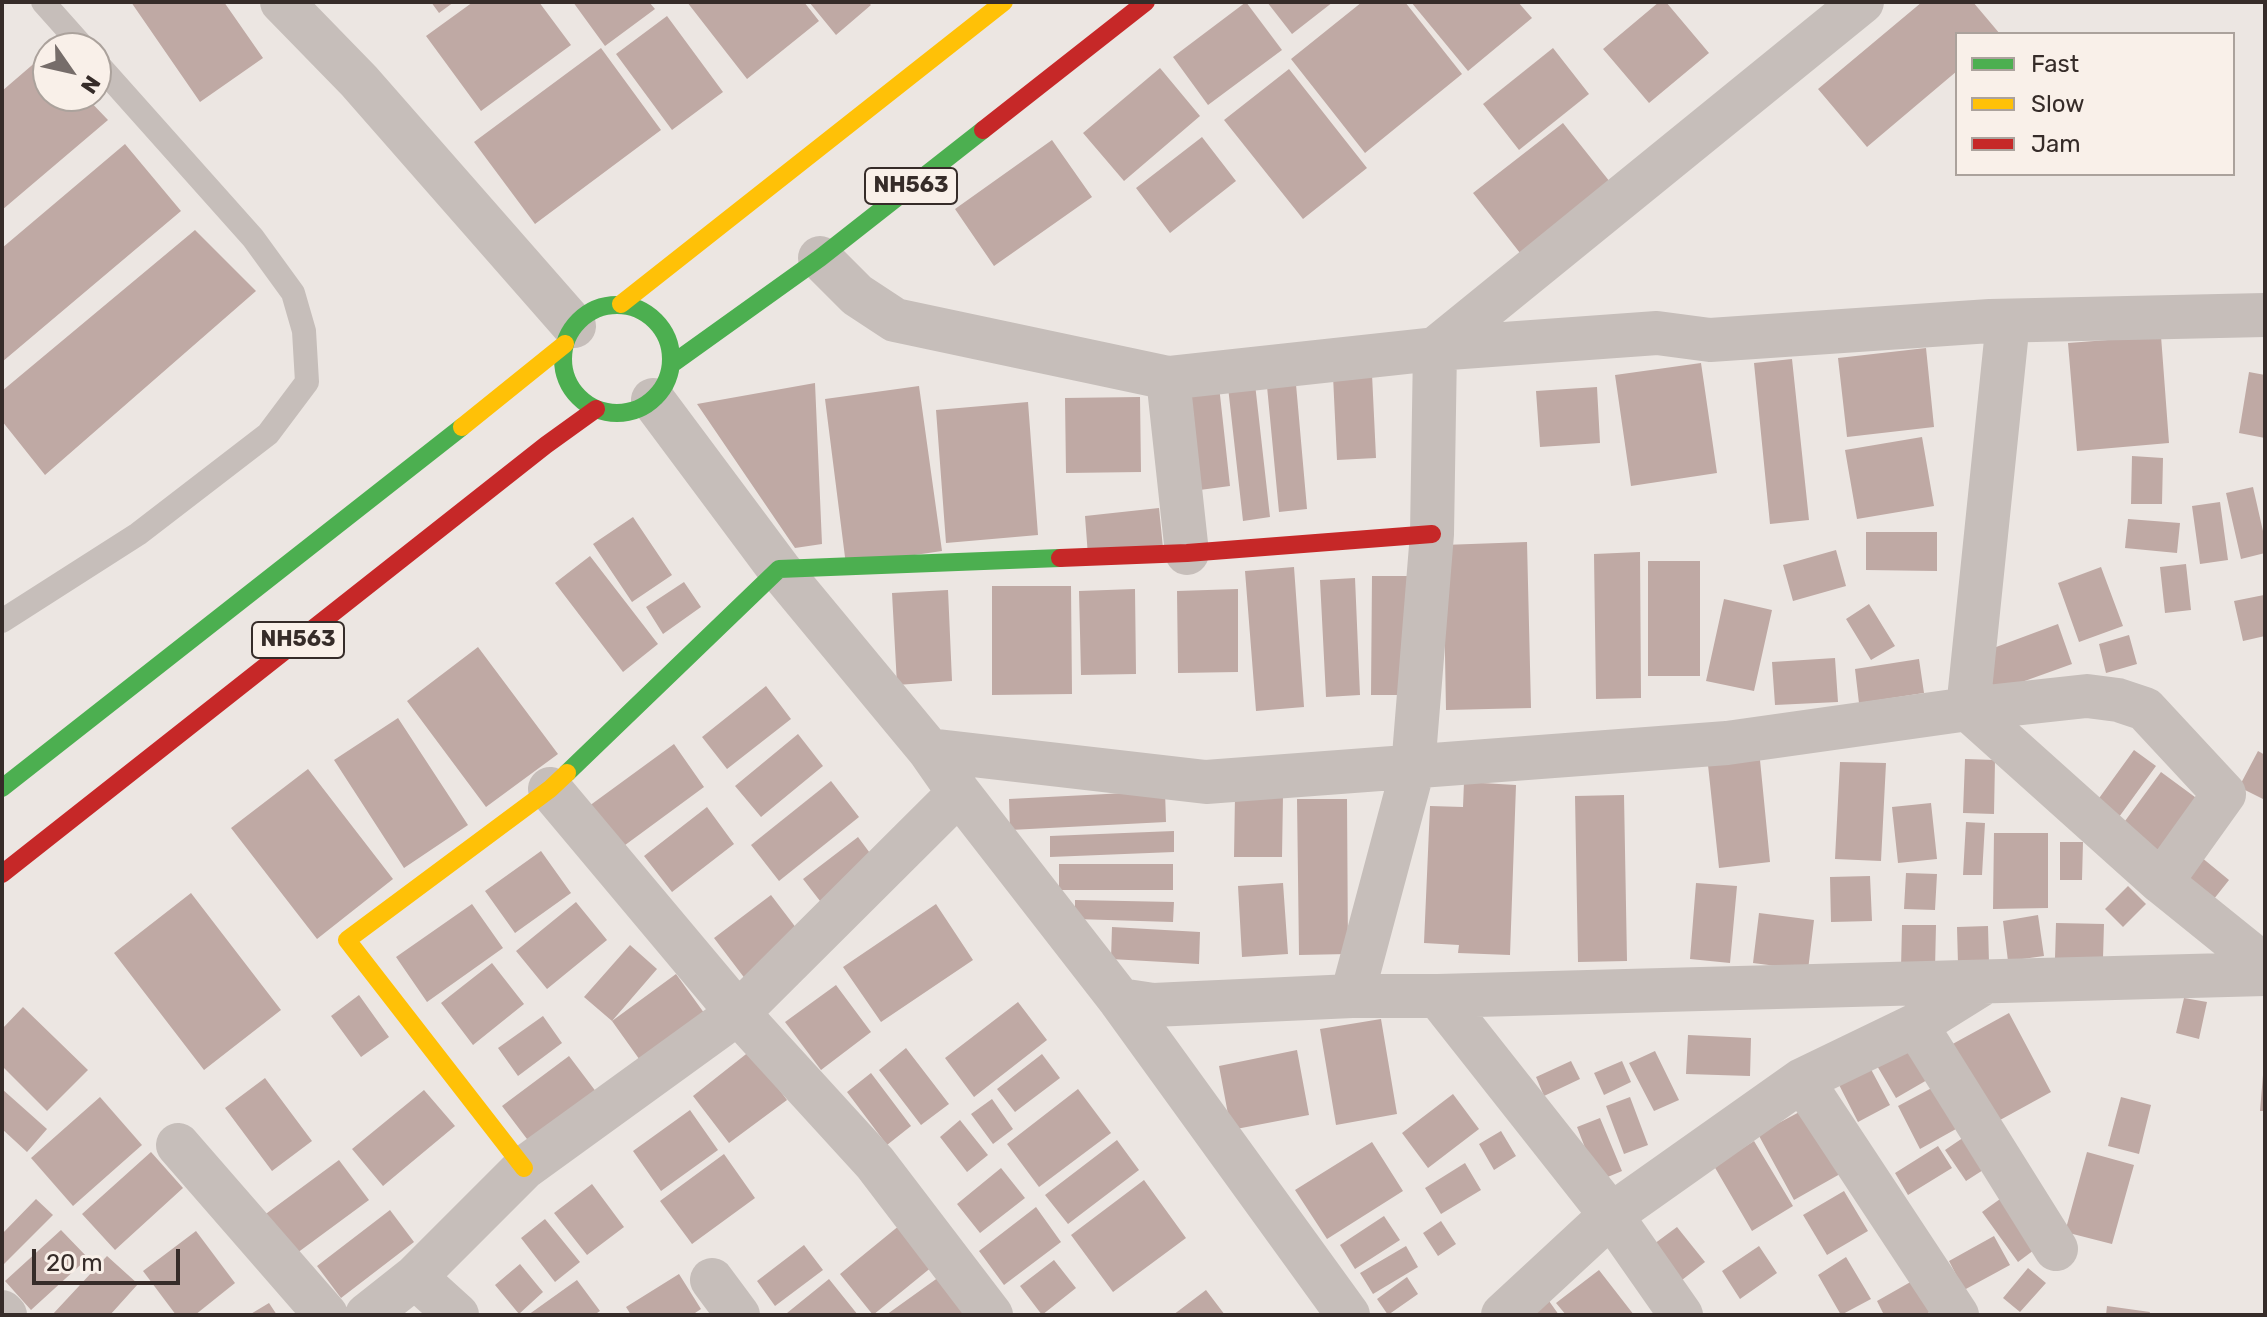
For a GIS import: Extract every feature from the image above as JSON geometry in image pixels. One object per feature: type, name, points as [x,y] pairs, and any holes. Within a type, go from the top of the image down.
[{"type":"main road","name":"NH563","points":[[2,788],[500,397],[569,335],[587,314],[603,306],[621,304],[1004,2]]},
{"type":"main road","name":"NH563","points":[[2,874],[546,445],[596,409],[616,413],[636,410],[662,382],[1146,2]]},
{"type":"main road","points":[[621,304],[653,317],[664,330],[671,346],[662,382]]},
{"type":"main road","points":[[569,335],[563,364],[568,383],[580,399],[596,409]]},
{"type":"main road","points":[[524,1168],[347,940],[550,789],[779,569],[1187,553],[1432,534]]},
{"type":"street","points":[[282,2],[359,81],[569,335]]},
{"type":"street","points":[[1352,996],[1413,768],[1432,534],[1435,349],[1862,2]]},
{"type":"street","points":[[820,258],[857,295],[895,320],[1168,378],[1435,349],[1657,333],[1710,340],[2008,321],[2265,315]]},
{"type":"street","points":[[1968,709],[2008,321]]},
{"type":"street","points":[[1168,378],[1187,553]]},
{"type":"street","points":[[662,382],[779,569],[929,750],[1120,1000],[1348,1315]]},
{"type":"street","points":[[929,750],[1206,782],[1727,743],[1968,709],[2087,696],[2118,700],[2145,709],[2224,794],[2161,882]]},
{"type":"street","points":[[1968,709],[2161,882],[2265,966]]},
{"type":"street","points":[[550,789],[738,1013],[875,1163],[991,1315]]},
{"type":"street","points":[[367,1315],[415,1277],[524,1168],[738,1013],[959,793]]},
{"type":"street","points":[[1120,1000],[1153,1005],[1352,996],[2265,974]]},
{"type":"street","points":[[1503,1315],[1611,1215],[1802,1080],[1916,1025],[1986,982]]},
{"type":"street","points":[[1438,996],[1611,1215],[1681,1315]]},
{"type":"street","points":[[1916,1025],[2056,1249]]},
{"type":"street","points":[[1802,1080],[1957,1315]]},
{"type":"street","points":[[178,1145],[326,1315]]},
{"type":"street","points":[[415,1277],[457,1315]]},
{"type":"street","points":[[712,1280],[738,1315]]},
{"type":"lane","points":[[43,2],[70,32]]},
{"type":"lane","points":[[2,621],[138,534],[268,434],[307,382],[304,331],[293,293],[253,238],[112,80]]},
{"type":"building","points":[[131,2],[224,2],[263,58],[200,102]]},
{"type":"building","points":[[431,2],[454,2],[439,13]]},
{"type":"building","points":[[473,2],[539,2],[571,45],[481,111],[426,36]]},
{"type":"building","points":[[573,2],[649,2],[655,9],[605,46]]},
{"type":"building","points":[[687,2],[804,2],[819,21],[747,79]]},
{"type":"building","points":[[809,2],[868,2],[871,5],[836,35]]},
{"type":"building","points":[[1246,2],[1282,50],[1208,105],[1173,57]]},
{"type":"building","points":[[1267,2],[1333,2],[1292,34]]},
{"type":"building","points":[[1362,2],[1405,2],[1462,74],[1365,153],[1291,59]]},
{"type":"building","points":[[1411,2],[1518,2],[1532,18],[1468,71]]},
{"type":"building","points":[[1659,2],[1666,2],[1709,53],[1649,103],[1603,49]]},
{"type":"building","points":[[1922,2],[1973,2],[1998,32],[1955,32],[1955,73],[1867,147],[1818,89]]},
{"type":"building","points":[[667,16],[723,92],[672,130],[616,54]]},
{"type":"building","points":[[601,48],[661,130],[535,224],[474,142]]},
{"type":"building","points":[[1553,48],[1589,94],[1519,150],[1483,104]]},
{"type":"building","points":[[32,65],[32,112],[100,112],[108,120],[2,210],[2,91]]},
{"type":"building","points":[[1160,68],[1200,116],[1124,181],[1083,133]]},
{"type":"building","points":[[1289,69],[1367,168],[1303,219],[1224,120]]},
{"type":"building","points":[[1563,123],[1610,182],[1520,253],[1473,193]]},
{"type":"building","points":[[1202,137],[1236,181],[1170,233],[1136,188]]},
{"type":"building","points":[[1052,140],[1092,197],[994,266],[955,209]]},
{"type":"building","points":[[125,144],[181,211],[2,362],[2,248]]},
{"type":"building","points":[[195,230],[256,291],[45,475],[2,421],[2,391]]},
{"type":"building","points":[[2161,336],[2169,443],[2077,451],[2068,343]]},
{"type":"building","points":[[1926,348],[1934,427],[1847,437],[1838,358]]},
{"type":"building","points":[[1792,359],[1809,520],[1770,524],[1754,363]]},
{"type":"building","points":[[1701,363],[1717,473],[1631,486],[1615,375]]},
{"type":"building","points":[[2249,372],[2265,375],[2265,438],[2239,433]]},
{"type":"building","points":[[1295,373],[1307,509],[1279,512],[1266,376]]},
{"type":"building","points":[[1372,374],[1376,458],[1337,460],[1333,376]]},
{"type":"building","points":[[1254,375],[1270,517],[1243,521],[1227,378]]},
{"type":"building","points":[[815,383],[822,544],[795,548],[697,404]]},
{"type":"building","points":[[919,386],[942,551],[846,565],[825,399]]},
{"type":"building","points":[[1219,386],[1230,486],[1192,491],[1181,391]]},
{"type":"building","points":[[1597,387],[1600,443],[1540,447],[1536,391]]},
{"type":"building","points":[[1140,397],[1141,472],[1066,473],[1065,398]]},
{"type":"building","points":[[1028,402],[1038,535],[946,543],[936,410]]},
{"type":"building","points":[[1922,437],[1934,506],[1857,519],[1845,450]]},
{"type":"building","points":[[2132,456],[2163,458],[2162,504],[2131,504]]},
{"type":"building","points":[[2253,487],[2265,553],[2241,559],[2226,493]]},
{"type":"building","points":[[2220,502],[2228,560],[2200,564],[2192,506]]},
{"type":"building","points":[[1159,508],[1163,548],[1088,556],[1085,516]]},
{"type":"building","points":[[633,517],[672,575],[632,602],[593,544]]},
{"type":"building","points":[[2128,519],[2180,523],[2177,553],[2125,548]]},
{"type":"building","points":[[1866,532],[1937,532],[1937,571],[1866,570]]},
{"type":"building","points":[[1527,542],[1531,708],[1446,710],[1443,545]]},
{"type":"building","points":[[1836,550],[1846,586],[1793,601],[1783,565]]},
{"type":"building","points":[[1640,552],[1641,698],[1596,699],[1594,554]]},
{"type":"building","points":[[590,556],[658,644],[623,672],[555,583]]},
{"type":"building","points":[[1648,561],[1700,561],[1700,676],[1648,676]]},
{"type":"building","points":[[2186,564],[2191,610],[2165,613],[2160,567]]},
{"type":"building","points":[[1294,567],[1304,707],[1256,711],[1245,571]]},
{"type":"building","points":[[2101,567],[2123,626],[2079,642],[2058,583]]},
{"type":"building","points":[[1372,576],[1415,576],[1414,695],[1371,695]]},
{"type":"building","points":[[1355,578],[1360,695],[1326,697],[1320,580]]},
{"type":"building","points":[[684,582],[701,607],[663,634],[646,607]]},
{"type":"building","points":[[992,586],[1071,586],[1072,694],[992,695]]},
{"type":"building","points":[[1135,589],[1136,674],[1081,675],[1079,591]]},
{"type":"building","points":[[1238,589],[1238,672],[1178,673],[1177,591]]},
{"type":"building","points":[[948,590],[952,681],[897,685],[892,593]]},
{"type":"building","points":[[2264,595],[2265,636],[2243,641],[2234,601]]},
{"type":"building","points":[[1724,599],[1772,610],[1754,691],[1706,681]]},
{"type":"building","points":[[1869,604],[1895,646],[1871,660],[1846,619]]},
{"type":"building","points":[[2058,624],[2072,664],[1994,692],[1980,653]]},
{"type":"building","points":[[2129,635],[2137,664],[2106,673],[2099,644]]},
{"type":"building","points":[[478,647],[558,754],[486,807],[407,701]]},
{"type":"building","points":[[1835,658],[1838,702],[1775,705],[1772,662]]},
{"type":"building","points":[[1919,659],[1924,693],[1859,703],[1855,669]]},
{"type":"building","points":[[766,686],[791,719],[727,769],[702,737]]},
{"type":"building","points":[[398,718],[468,825],[404,868],[334,760]]},
{"type":"building","points":[[798,734],[823,766],[761,817],[735,786]]},
{"type":"building","points":[[674,744],[704,787],[617,851],[585,809]]},
{"type":"building","points":[[2134,750],[2156,766],[2119,817],[2097,801]]},
{"type":"building","points":[[2258,751],[2265,755],[2265,800],[2239,787]]},
{"type":"building","points":[[1965,759],[1995,760],[1994,814],[1963,813]]},
{"type":"building","points":[[1760,760],[1770,862],[1719,868],[1708,765]]},
{"type":"building","points":[[1840,762],[1886,763],[1881,861],[1835,859]]},
{"type":"building","points":[[308,769],[393,879],[317,939],[231,828]]},
{"type":"building","points":[[2161,772],[2199,800],[2153,865],[2114,836]]},
{"type":"building","points":[[831,781],[859,817],[779,881],[751,845]]},
{"type":"building","points":[[1464,782],[1516,785],[1510,955],[1458,953],[1459,945],[1424,943],[1430,806],[1463,807]]},
{"type":"building","points":[[1165,791],[1166,822],[1010,830],[1009,799]]},
{"type":"building","points":[[1235,795],[1283,795],[1282,857],[1234,857]]},
{"type":"building","points":[[1624,795],[1627,961],[1578,962],[1575,796]]},
{"type":"building","points":[[1297,799],[1347,799],[1348,954],[1299,955]]},
{"type":"building","points":[[1931,803],[1937,859],[1898,863],[1892,807]]},
{"type":"building","points":[[707,807],[734,844],[672,892],[644,856]]},
{"type":"building","points":[[1966,822],[1985,823],[1982,875],[1963,875]]},
{"type":"building","points":[[1174,831],[1174,852],[1050,857],[1050,836]]},
{"type":"building","points":[[1994,833],[2048,833],[2048,908],[1993,909]]},
{"type":"building","points":[[858,837],[881,868],[827,910],[803,879]]},
{"type":"building","points":[[2060,842],[2083,842],[2082,880],[2060,880]]},
{"type":"building","points":[[541,851],[571,893],[515,933],[485,891]]},
{"type":"building","points":[[2195,852],[2229,880],[2206,909],[2172,881]]},
{"type":"building","points":[[1059,864],[1173,864],[1173,890],[1059,890]]},
{"type":"building","points":[[1906,873],[1937,874],[1935,910],[1904,909]]},
{"type":"building","points":[[1870,876],[1872,921],[1831,922],[1830,877]]},
{"type":"building","points":[[1283,883],[1288,954],[1242,957],[1238,886]]},
{"type":"building","points":[[1696,883],[1737,886],[1730,963],[1690,959]]},
{"type":"building","points":[[2128,886],[2146,904],[2123,927],[2105,909]]},
{"type":"building","points":[[191,893],[281,1010],[204,1070],[114,953]]},
{"type":"building","points":[[771,895],[803,937],[746,980],[714,938]]},
{"type":"building","points":[[1075,900],[1174,902],[1173,922],[1075,919]]},
{"type":"building","points":[[576,902],[607,940],[547,989],[516,951]]},
{"type":"building","points":[[472,904],[503,948],[427,1002],[396,957]]},
{"type":"building","points":[[936,904],[973,960],[881,1022],[843,967]]},
{"type":"building","points":[[1759,913],[1814,920],[1808,970],[1753,963]]},
{"type":"building","points":[[2038,915],[2044,956],[2008,961],[2003,921]]},
{"type":"building","points":[[2056,923],[2104,924],[2103,958],[2055,958]]},
{"type":"building","points":[[1902,925],[1936,925],[1935,969],[1901,969]]},
{"type":"building","points":[[1988,926],[1989,963],[1958,964],[1957,927]]},
{"type":"building","points":[[1112,927],[1200,932],[1199,964],[1111,959]]},
{"type":"building","points":[[630,945],[657,969],[612,1021],[584,997]]},
{"type":"building","points":[[492,963],[524,1004],[473,1045],[441,1003]]},
{"type":"building","points":[[676,974],[707,1017],[642,1063],[612,1021]]},
{"type":"building","points":[[836,985],[871,1032],[821,1070],[785,1022]]},
{"type":"building","points":[[359,995],[389,1037],[361,1057],[331,1016]]},
{"type":"building","points":[[2184,998],[2207,1002],[2199,1039],[2176,1033]]},
{"type":"building","points":[[1018,1002],[1047,1040],[974,1097],[945,1058]]},
{"type":"building","points":[[23,1007],[88,1070],[47,1111],[2,1066],[2,1029]]},
{"type":"building","points":[[2009,1013],[2051,1092],[1991,1125],[1949,1046]]},
{"type":"building","points":[[543,1016],[562,1043],[518,1076],[498,1048]]},
{"type":"building","points":[[1381,1019],[1397,1114],[1336,1125],[1320,1029]]},
{"type":"building","points":[[1688,1035],[1751,1038],[1750,1076],[1686,1074]]},
{"type":"building","points":[[1911,1036],[1934,1076],[1896,1098],[1873,1059]]},
{"type":"building","points":[[906,1048],[949,1104],[921,1125],[879,1070]]},
{"type":"building","points":[[1297,1050],[1309,1115],[1231,1130],[1219,1066]]},
{"type":"building","points":[[750,1051],[787,1100],[729,1143],[693,1096]]},
{"type":"building","points":[[1655,1051],[1679,1100],[1654,1111],[1629,1063]]},
{"type":"building","points":[[1042,1054],[1060,1078],[1015,1112],[997,1089]]},
{"type":"building","points":[[569,1056],[597,1093],[530,1143],[502,1106]]},
{"type":"building","points":[[1865,1058],[1890,1105],[1858,1122],[1834,1075]]},
{"type":"building","points":[[1571,1061],[1580,1079],[1544,1096],[1536,1077]]},
{"type":"building","points":[[1622,1061],[1631,1082],[1604,1095],[1594,1073]]},
{"type":"building","points":[[871,1073],[911,1126],[887,1145],[847,1092]]},
{"type":"building","points":[[2263,1075],[2265,1111],[2260,1111]]},
{"type":"building","points":[[265,1078],[312,1141],[272,1171],[225,1108]]},
{"type":"building","points":[[1943,1082],[1965,1124],[1920,1149],[1898,1106]]},
{"type":"building","points":[[2,1089],[47,1129],[27,1152],[2,1129]]},
{"type":"building","points":[[1078,1089],[1111,1133],[1039,1187],[1007,1144]]},
{"type":"building","points":[[424,1090],[455,1126],[383,1186],[352,1149]]},
{"type":"building","points":[[1453,1094],[1479,1129],[1428,1168],[1402,1133]]},
{"type":"building","points":[[100,1097],[142,1145],[73,1206],[31,1158]]},
{"type":"building","points":[[1630,1097],[1648,1145],[1624,1154],[1606,1106]]},
{"type":"building","points":[[2121,1097],[2151,1105],[2139,1154],[2108,1146]]},
{"type":"building","points":[[992,1099],[1013,1129],[993,1144],[971,1114]]},
{"type":"building","points":[[1805,1109],[1840,1174],[1794,1200],[1758,1134]]},
{"type":"building","points":[[690,1110],[718,1150],[661,1191],[633,1151]]},
{"type":"building","points":[[1600,1118],[1622,1171],[1598,1181],[1577,1127]]},
{"type":"building","points":[[960,1120],[988,1155],[967,1172],[940,1137]]},
{"type":"building","points":[[1501,1131],[1516,1156],[1494,1170],[1479,1144]]},
{"type":"building","points":[[1973,1131],[1994,1163],[1966,1181],[1945,1150]]},
{"type":"building","points":[[1117,1140],[1139,1170],[1068,1224],[1045,1195]]},
{"type":"building","points":[[1754,1141],[1793,1206],[1752,1231],[1714,1166]]},
{"type":"building","points":[[1372,1142],[1403,1191],[1327,1239],[1295,1190]]},
{"type":"building","points":[[1938,1146],[1952,1168],[1908,1195],[1895,1173]]},
{"type":"building","points":[[151,1152],[183,1188],[115,1250],[82,1214]]},
{"type":"building","points":[[2087,1152],[2134,1165],[2112,1244],[2065,1232]]},
{"type":"building","points":[[724,1154],[755,1198],[692,1244],[660,1201]]},
{"type":"building","points":[[339,1160],[369,1200],[293,1256],[263,1216]]},
{"type":"building","points":[[1465,1163],[1481,1190],[1441,1214],[1425,1188]]},
{"type":"building","points":[[1001,1168],[1025,1198],[980,1233],[957,1204]]},
{"type":"building","points":[[1144,1180],[1186,1238],[1113,1292],[1071,1235]]},
{"type":"building","points":[[592,1184],[624,1227],[587,1255],[554,1213]]},
{"type":"building","points":[[1844,1191],[1868,1231],[1827,1255],[1803,1215]]},
{"type":"building","points":[[2007,1194],[2042,1244],[2018,1262],[1982,1212]]},
{"type":"building","points":[[36,1199],[53,1215],[2,1266],[2,1234]]},
{"type":"building","points":[[1036,1207],[1061,1242],[1004,1285],[979,1251]]},
{"type":"building","points":[[390,1210],[414,1242],[341,1298],[317,1266]]},
{"type":"building","points":[[1384,1216],[1400,1240],[1355,1269],[1340,1245]]},
{"type":"building","points":[[545,1219],[580,1262],[555,1282],[521,1238]]},
{"type":"building","points":[[1441,1221],[1456,1244],[1438,1256],[1423,1233]]},
{"type":"building","points":[[900,1225],[933,1266],[873,1315],[840,1274]]},
{"type":"building","points":[[1677,1227],[1705,1262],[1682,1280],[1654,1244]]},
{"type":"building","points":[[61,1230],[88,1258],[31,1310],[5,1281]]},
{"type":"building","points":[[196,1231],[235,1283],[195,1315],[176,1315],[143,1271]]},
{"type":"building","points":[[1994,1236],[2010,1265],[1964,1290],[1949,1261]]},
{"type":"building","points":[[804,1245],[823,1270],[775,1306],[757,1281]]},
{"type":"building","points":[[1406,1246],[1418,1267],[1373,1294],[1360,1273]]},
{"type":"building","points":[[1759,1246],[1777,1273],[1740,1299],[1722,1271]]},
{"type":"building","points":[[107,1256],[138,1284],[110,1315],[52,1315]]},
{"type":"building","points":[[1846,1257],[1871,1299],[1841,1315],[1818,1275]]},
{"type":"building","points":[[1054,1260],[1076,1288],[1042,1315],[1020,1286]]},
{"type":"building","points":[[520,1264],[543,1292],[519,1314],[495,1285]]},
{"type":"building","points":[[2028,1268],[2046,1283],[2020,1312],[2003,1298]]},
{"type":"building","points":[[1599,1270],[1634,1315],[1566,1315],[1556,1303]]},
{"type":"building","points":[[679,1274],[701,1309],[692,1315],[631,1315],[626,1307]]},
{"type":"building","points":[[939,1277],[966,1313],[886,1315]]},
{"type":"building","points":[[1407,1277],[1418,1294],[1388,1315],[1377,1299]]},
{"type":"building","points":[[829,1279],[858,1315],[787,1313]]},
{"type":"building","points":[[577,1280],[600,1311],[594,1315],[528,1315]]},
{"type":"building","points":[[1914,1280],[1931,1311],[1925,1315],[1884,1315],[1877,1301]]},
{"type":"building","points":[[1206,1290],[1225,1315],[1173,1315]]},
{"type":"building","points":[[1549,1301],[1559,1315],[1531,1315]]},
{"type":"building","points":[[269,1303],[277,1315],[249,1315]]},
{"type":"building","points":[[2107,1306],[2150,1312],[2149,1315],[2106,1315]]},
{"type":"traffic: fast","points":[[672,364],[820,258],[983,130]]},
{"type":"traffic: fast","points":[[617,305],[638,309],[655,321],[667,338],[671,359],[667,380],[655,397],[638,409],[617,413],[596,409],[579,397],[567,380],[563,359],[567,338],[579,321],[596,309],[617,305]]},
{"type":"traffic: fast","points":[[2,788],[462,427]]},
{"type":"traffic: fast","points":[[567,773],[779,569],[1060,558]]},
{"type":"traffic: slow","points":[[621,304],[1004,2]]},
{"type":"traffic: slow","points":[[462,427],[565,344]]},
{"type":"traffic: slow","points":[[524,1168],[347,940],[550,789],[567,773]]},
{"type":"traffic: jam","points":[[983,130],[1146,2]]},
{"type":"traffic: jam","points":[[2,874],[546,445],[596,409]]},
{"type":"traffic: jam","points":[[1060,558],[1187,553],[1432,534]]}]
